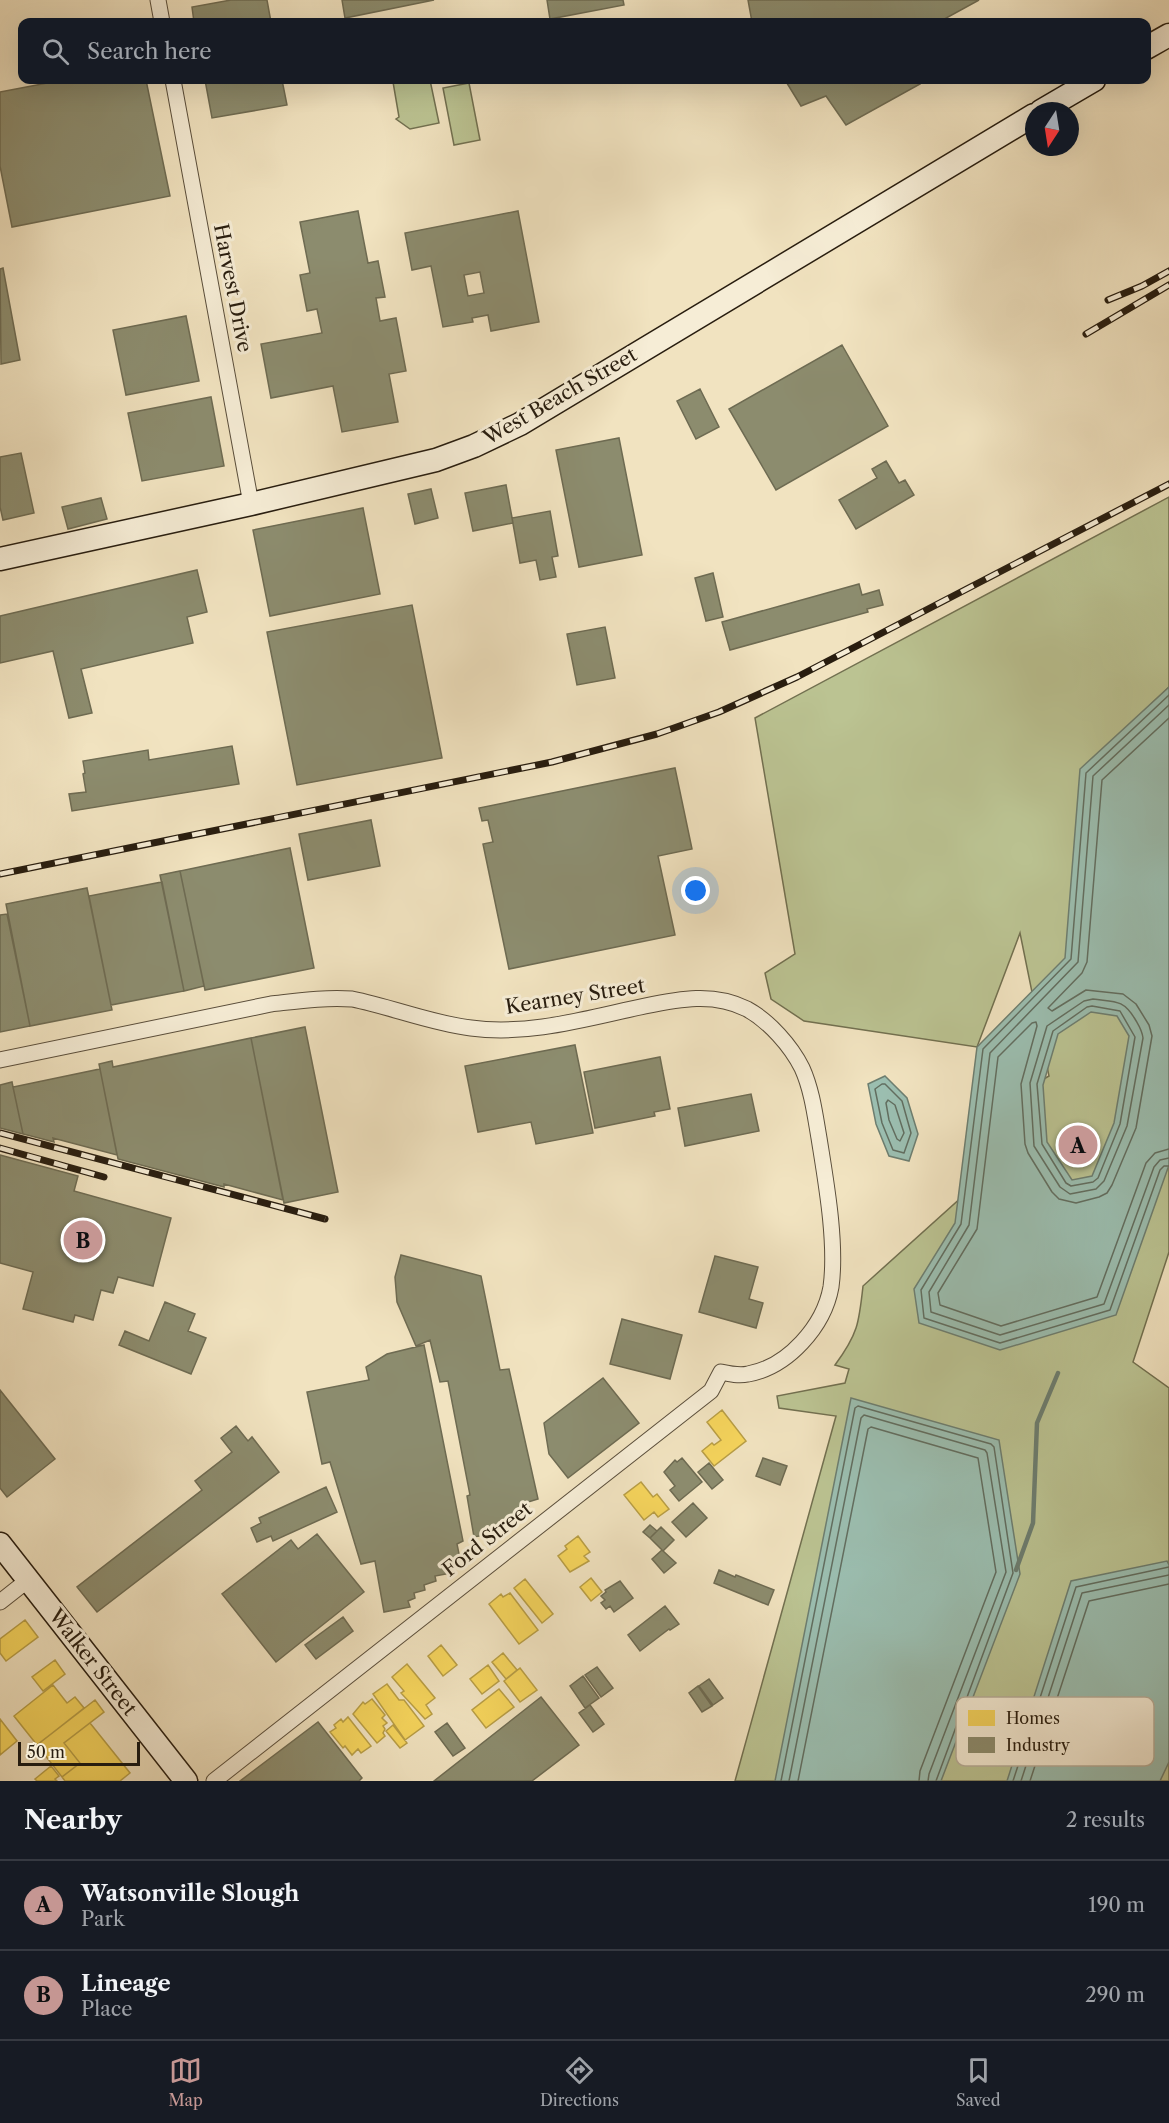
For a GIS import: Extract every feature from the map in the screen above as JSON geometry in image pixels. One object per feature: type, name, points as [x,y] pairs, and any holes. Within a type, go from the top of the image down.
[{"type":"main road","points":[[1151,45],[1169,35]]},
{"type":"main road","points":[[1056,102],[1087,84]]},
{"type":"main road","name":"West Beach Street","points":[[0,559],[251,504],[436,460],[474,446],[520,424],[1025,121]]},
{"type":"main road","name":"Walker Street","points":[[0,1544],[186,1781]]},
{"type":"street","points":[[158,0],[161,18]]},
{"type":"street","name":"Harvest Drive","points":[[174,84],[251,504]]},
{"type":"street","name":"Kearney Street","points":[[0,1060],[271,1004],[306,1000],[352,999],[449,1024],[495,1030],[543,1027],[696,998],[727,1001],[738,1005],[762,1019],[773,1030],[795,1056],[802,1069],[813,1106],[825,1177],[831,1233],[831,1287],[822,1315],[791,1353]]},
{"type":"street","name":"Ford Street","points":[[214,1781],[711,1391],[721,1372],[747,1374],[765,1369],[791,1353]]},
{"type":"street","points":[[0,1602],[28,1580]]},
{"type":"green space","points":[[393,84],[431,84],[439,123],[410,129],[396,119],[399,117]]},
{"type":"green space","points":[[469,84],[480,140],[454,145],[443,88]]},
{"type":"green space","points":[[1169,497],[1169,687],[1150,705],[1169,696],[1169,1252],[1133,1362],[1169,1388],[1169,1781],[735,1781],[836,1416],[779,1408],[777,1396],[845,1383],[849,1369],[835,1365],[849,1345],[856,1328],[863,1286],[974,1186],[1000,1104],[1049,1076],[1020,933],[977,1047],[804,1021],[771,999],[765,973],[795,954],[755,718]]},
{"type":"water","points":[[1169,687],[1169,1165],[1116,1315],[1000,1350],[919,1323],[914,1289],[955,1223],[977,1047],[1065,958],[1080,769]],"holes":[[[1091,1012],[1117,1016],[1129,1036],[1114,1123],[1092,1176],[1072,1180],[1047,1142],[1043,1085],[1058,1034]]]},
{"type":"water","points":[[885,1076],[907,1098],[918,1134],[909,1161],[889,1156],[876,1124],[868,1084]]},
{"type":"water","points":[[851,1398],[999,1440],[1020,1574],[973,1697],[956,1697],[956,1742],[941,1781],[775,1781]]},
{"type":"water","points":[[1167,1561],[1169,1565],[1169,1762],[1160,1781],[1007,1781],[1012,1766],[1154,1766],[1154,1697],[1034,1697],[1071,1581]]},
{"type":"building: Homes","points":[[722,1410],[746,1441],[714,1466],[702,1451],[712,1443],[714,1445],[721,1440],[707,1422]]},
{"type":"building: Homes","points":[[641,1482],[653,1497],[657,1494],[669,1509],[658,1517],[654,1512],[644,1520],[624,1495]]},
{"type":"building: Homes","points":[[578,1536],[590,1552],[584,1556],[589,1561],[570,1572],[558,1556],[567,1549],[565,1546]]},
{"type":"building: Homes","points":[[591,1578],[602,1592],[591,1601],[580,1587]]},
{"type":"building: Homes","points":[[525,1579],[553,1614],[542,1623],[514,1588]]},
{"type":"building: Homes","points":[[510,1593],[538,1630],[519,1644],[489,1604],[501,1594],[503,1597]]},
{"type":"building: Homes","points":[[25,1620],[38,1637],[6,1661],[0,1653],[0,1639]]},
{"type":"building: Homes","points":[[441,1645],[457,1665],[443,1676],[428,1656]]},
{"type":"building: Homes","points":[[503,1653],[517,1670],[506,1679],[492,1662]]},
{"type":"building: Homes","points":[[55,1660],[65,1674],[43,1691],[32,1677]]},
{"type":"building: Homes","points":[[407,1664],[435,1698],[426,1705],[432,1714],[425,1719],[401,1693],[404,1691],[392,1677]]},
{"type":"building: Homes","points":[[488,1665],[499,1681],[482,1694],[470,1679]]},
{"type":"building: Homes","points":[[520,1668],[537,1690],[520,1702],[504,1681]]},
{"type":"building: Homes","points":[[387,1684],[399,1700],[404,1700],[424,1726],[405,1740],[373,1694]]},
{"type":"building: Homes","points":[[53,1685],[67,1703],[75,1697],[84,1708],[37,1745],[14,1716]]},
{"type":"building: Homes","points":[[499,1689],[514,1707],[486,1728],[472,1710]]},
{"type":"building: Homes","points":[[372,1699],[385,1715],[382,1718],[387,1723],[383,1726],[385,1736],[377,1743],[353,1714],[363,1702],[365,1704]]},
{"type":"building: Homes","points":[[95,1700],[104,1712],[64,1743],[80,1763],[62,1777],[37,1745]]},
{"type":"building: Homes","points":[[348,1717],[371,1746],[361,1753],[358,1749],[352,1755],[330,1732],[336,1728],[334,1725],[341,1719],[343,1722]]},
{"type":"building: Homes","points":[[0,1719],[17,1741],[0,1755]]},
{"type":"building: Homes","points":[[90,1723],[130,1773],[120,1781],[65,1781],[62,1777],[80,1763],[64,1743]]},
{"type":"building: Homes","points":[[393,1725],[407,1743],[400,1748],[386,1731]]},
{"type":"building: Homes","points":[[51,1766],[59,1776],[55,1779],[57,1781],[37,1781],[35,1779]]},
{"type":"building: Industry","points":[[231,0],[267,0],[270,18],[193,18],[192,7]]},
{"type":"building: Industry","points":[[342,0],[434,0],[345,18]]},
{"type":"building: Industry","points":[[547,0],[623,0],[624,5],[550,18]]},
{"type":"building: Industry","points":[[748,0],[979,0],[946,18],[751,18]]},
{"type":"building: Industry","points":[[42,84],[147,84],[170,196],[12,227],[0,166],[0,92]]},
{"type":"building: Industry","points":[[206,84],[283,84],[287,105],[212,118]]},
{"type":"building: Industry","points":[[787,84],[920,84],[846,125],[826,96],[801,106]]},
{"type":"building: Industry","points":[[358,211],[368,263],[378,261],[385,297],[376,298],[380,321],[396,318],[406,371],[389,374],[398,422],[342,432],[333,386],[271,398],[261,344],[322,333],[317,309],[307,311],[300,275],[310,273],[300,222]]},
{"type":"building: Industry","points":[[518,211],[539,322],[491,331],[488,315],[472,318],[473,322],[443,327],[431,266],[412,270],[405,233]],"holes":[[[480,272],[484,293],[468,296],[464,275]]]},
{"type":"building: Industry","points":[[3,268],[20,360],[1,364],[0,269]]},
{"type":"building: Industry","points":[[186,316],[199,381],[126,395],[113,330]]},
{"type":"building: Industry","points":[[842,345],[888,426],[776,490],[729,409]]},
{"type":"building: Industry","points":[[700,389],[719,427],[696,439],[677,401]]},
{"type":"building: Industry","points":[[211,397],[224,466],[142,481],[128,413]]},
{"type":"building: Industry","points":[[619,438],[642,555],[579,567],[556,450]]},
{"type":"building: Industry","points":[[21,453],[34,513],[3,520],[0,507],[0,457]]},
{"type":"building: Industry","points":[[886,461],[899,483],[905,480],[914,495],[856,529],[839,500],[877,478],[872,469]]},
{"type":"building: Industry","points":[[506,485],[513,523],[473,531],[465,493]]},
{"type":"building: Industry","points":[[431,489],[438,518],[415,524],[408,494]]},
{"type":"building: Industry","points":[[101,498],[107,519],[68,529],[62,507]]},
{"type":"building: Industry","points":[[363,508],[380,594],[270,616],[253,530]]},
{"type":"building: Industry","points":[[550,511],[558,556],[552,557],[556,577],[540,580],[536,560],[520,563],[512,518]]},
{"type":"building: Industry","points":[[197,570],[207,612],[187,617],[193,643],[81,669],[92,713],[69,718],[53,651],[0,663],[0,616]]},
{"type":"building: Industry","points":[[713,573],[723,617],[706,621],[695,578]]},
{"type":"building: Industry","points":[[859,584],[862,595],[879,590],[883,605],[867,609],[868,612],[730,650],[722,622]]},
{"type":"building: Industry","points":[[412,605],[442,758],[297,785],[267,632]]},
{"type":"building: Industry","points":[[605,627],[615,678],[577,685],[567,634]]},
{"type":"building: Industry","points":[[232,746],[239,784],[72,811],[69,794],[86,792],[83,761],[148,750],[149,760]]},
{"type":"building: Industry","points":[[675,768],[692,849],[658,856],[675,935],[509,969],[483,844],[493,842],[488,820],[482,821],[479,808]]},
{"type":"building: Industry","points":[[371,820],[380,866],[308,880],[299,834]]},
{"type":"building: Industry","points":[[290,848],[314,968],[205,990],[180,871]]},
{"type":"building: Industry","points":[[180,871],[204,986],[184,991],[160,875]]},
{"type":"building: Industry","points":[[162,882],[184,991],[111,1005],[89,896]]},
{"type":"building: Industry","points":[[87,888],[112,1010],[30,1026],[6,904]]},
{"type":"building: Industry","points":[[7,914],[30,1026],[0,1032],[0,915]]},
{"type":"building: Industry","points":[[305,1027],[338,1192],[284,1203],[251,1038]]},
{"type":"building: Industry","points":[[251,1038],[283,1200],[118,1159],[99,1064],[112,1061],[113,1067]]},
{"type":"building: Industry","points":[[575,1045],[593,1133],[536,1144],[531,1122],[478,1132],[465,1066]]},
{"type":"building: Industry","points":[[660,1057],[670,1109],[654,1112],[655,1116],[595,1128],[584,1072]]},
{"type":"building: Industry","points":[[100,1069],[117,1155],[53,1138],[54,1142],[23,1134],[13,1087]]},
{"type":"building: Industry","points":[[12,1082],[23,1134],[0,1128],[0,1085]]},
{"type":"building: Industry","points":[[751,1094],[759,1131],[685,1146],[678,1108]]},
{"type":"building: Industry","points":[[0,1155],[78,1176],[74,1191],[171,1218],[153,1286],[118,1277],[113,1293],[101,1290],[93,1320],[75,1315],[73,1322],[23,1309],[33,1272],[0,1263]]},
{"type":"building: Industry","points":[[401,1255],[481,1276],[500,1370],[509,1369],[538,1499],[528,1502],[529,1509],[521,1510],[523,1515],[502,1532],[474,1537],[467,1496],[470,1495],[448,1381],[440,1382],[430,1340],[416,1346],[397,1302],[395,1277]]},
{"type":"building: Industry","points":[[715,1256],[758,1267],[749,1299],[763,1303],[756,1328],[699,1312]]},
{"type":"building: Industry","points":[[165,1302],[195,1314],[188,1331],[206,1338],[191,1374],[119,1345],[125,1331],[149,1341]]},
{"type":"building: Industry","points":[[622,1319],[682,1335],[670,1379],[610,1364]]},
{"type":"building: Industry","points":[[424,1345],[463,1541],[457,1544],[460,1559],[455,1560],[456,1565],[444,1568],[446,1574],[435,1576],[436,1581],[424,1585],[425,1590],[414,1593],[415,1598],[408,1601],[410,1607],[384,1612],[375,1561],[361,1564],[330,1462],[322,1464],[307,1392],[369,1380],[366,1367],[387,1354]]},
{"type":"building: Industry","points":[[603,1378],[639,1423],[568,1478],[549,1454],[544,1423]]},
{"type":"building: Industry","points":[[0,1390],[55,1459],[7,1497],[0,1488]]},
{"type":"building: Industry","points":[[236,1426],[248,1441],[252,1437],[279,1472],[97,1612],[77,1587],[202,1490],[195,1481],[232,1452],[221,1438]]},
{"type":"building: Industry","points":[[682,1458],[702,1482],[679,1501],[670,1490],[675,1486],[664,1472],[675,1460],[677,1462]]},
{"type":"building: Industry","points":[[763,1458],[787,1466],[780,1485],[756,1476]]},
{"type":"building: Industry","points":[[709,1463],[723,1480],[712,1489],[698,1472]]},
{"type":"building: Industry","points":[[326,1487],[337,1512],[273,1541],[271,1536],[257,1542],[251,1528],[261,1523],[259,1518]]},
{"type":"building: Industry","points":[[693,1503],[707,1518],[686,1537],[672,1522]]},
{"type":"building: Industry","points":[[650,1525],[657,1531],[650,1538],[643,1532]]},
{"type":"building: Industry","points":[[661,1527],[674,1540],[663,1551],[650,1538]]},
{"type":"building: Industry","points":[[317,1534],[364,1592],[276,1662],[222,1594],[291,1540],[298,1549]]},
{"type":"building: Industry","points":[[662,1550],[676,1563],[664,1573],[652,1559]]},
{"type":"building: Industry","points":[[719,1570],[774,1590],[768,1605],[714,1583]]},
{"type":"building: Industry","points":[[620,1581],[633,1598],[614,1612],[610,1606],[606,1609],[601,1603],[605,1600],[601,1596],[606,1592],[605,1590]]},
{"type":"building: Industry","points":[[665,1606],[679,1624],[640,1651],[628,1635]]},
{"type":"building: Industry","points":[[343,1617],[353,1631],[316,1659],[305,1645]]},
{"type":"building: Industry","points":[[597,1667],[613,1688],[601,1697],[585,1675]]},
{"type":"building: Industry","points":[[583,1676],[599,1698],[585,1708],[570,1686]]},
{"type":"building: Industry","points":[[709,1679],[723,1698],[713,1705],[699,1686]]},
{"type":"building: Industry","points":[[698,1686],[712,1706],[702,1712],[689,1693]]},
{"type":"building: Industry","points":[[541,1697],[579,1745],[532,1781],[434,1781]]},
{"type":"building: Industry","points":[[590,1705],[604,1724],[593,1732],[579,1713]]},
{"type":"building: Industry","points":[[318,1722],[362,1778],[359,1781],[240,1781]]},
{"type":"building: Industry","points":[[447,1723],[465,1748],[453,1756],[435,1732]]},
{"type":"waterway","points":[[1016,1570],[1033,1523],[1037,1423],[1058,1373]]},
{"type":"railway","points":[[1108,300],[1142,286],[1169,271]]},
{"type":"railway","points":[[1086,334],[1169,285]]},
{"type":"railway","points":[[0,874],[552,762],[657,734],[719,712],[797,677],[1169,484]]},
{"type":"railway","points":[[0,1133],[325,1219]]},
{"type":"railway","points":[[0,1148],[104,1177]]},
{"type":"place","name":"Watsonville Slough","points":[[1078,1145]]},
{"type":"place","name":"Lineage","points":[[83,1240]]}]
